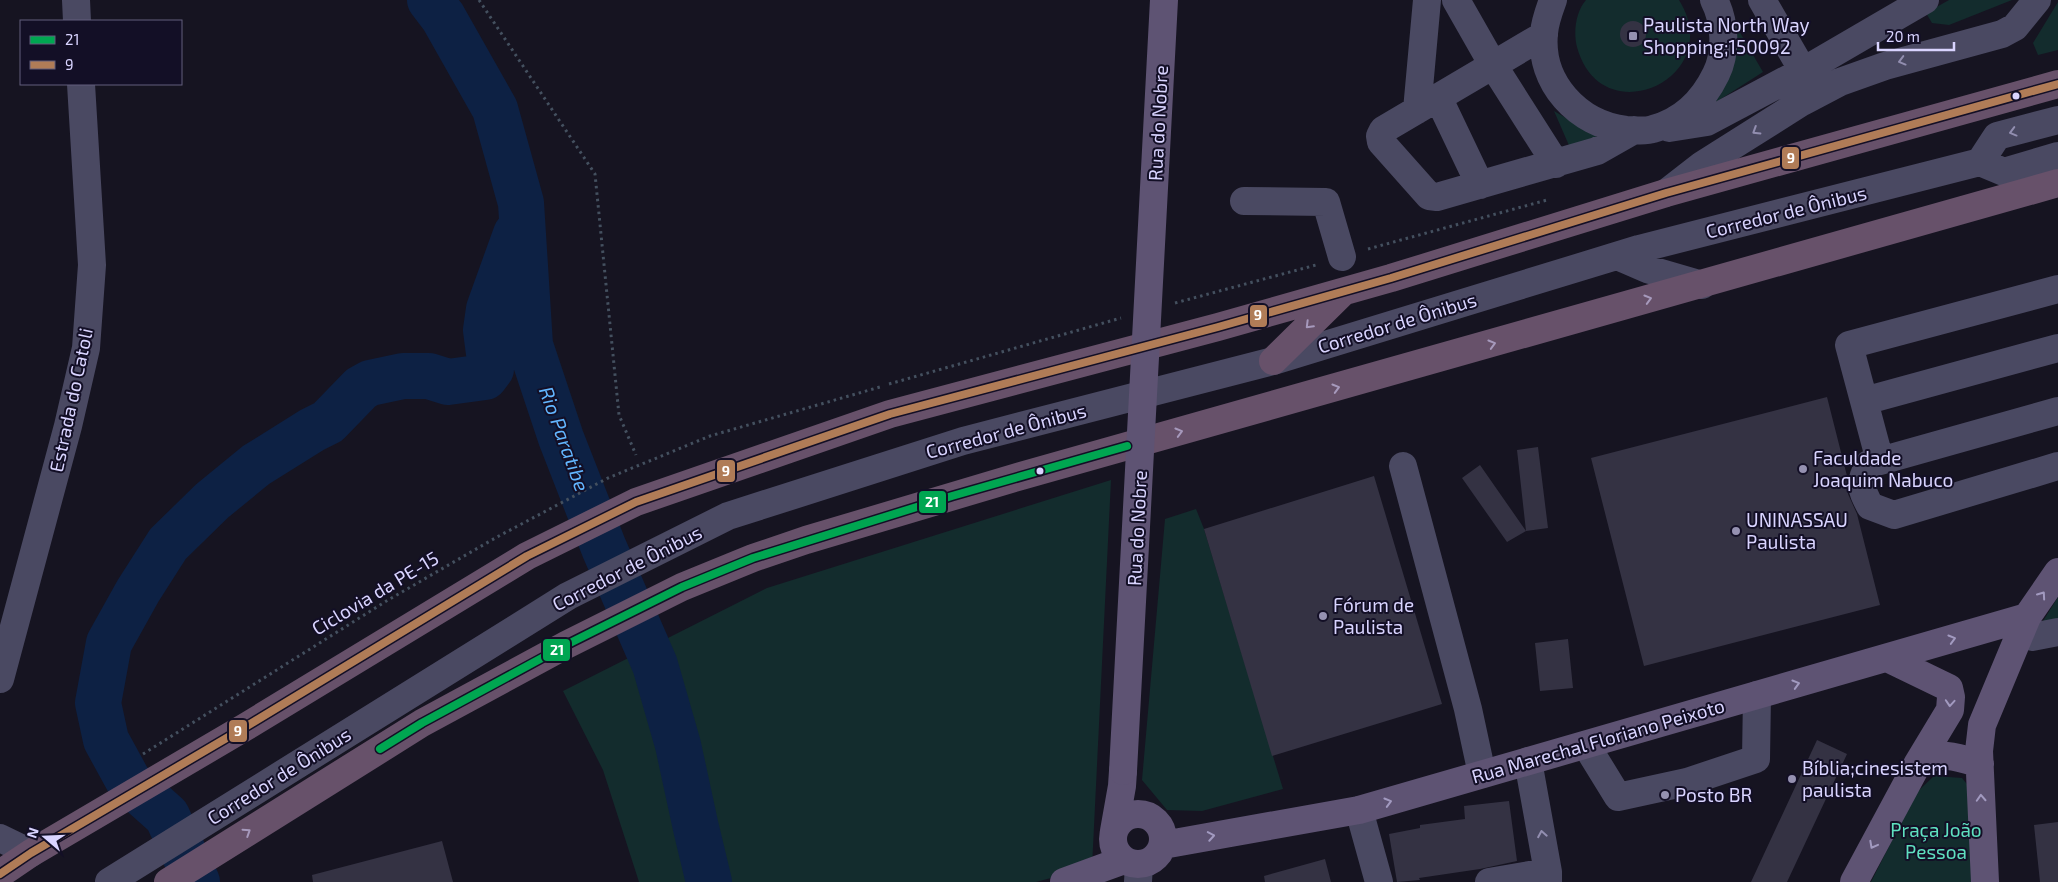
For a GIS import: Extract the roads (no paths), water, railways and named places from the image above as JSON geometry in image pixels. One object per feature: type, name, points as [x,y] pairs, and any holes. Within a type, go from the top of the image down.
[{"type":"highway","points":[[0,874],[41,847],[165,775],[527,556],[636,502],[890,414],[1209,330],[1666,193],[2058,84]]},
{"type":"highway","points":[[168,882],[422,723],[566,645],[682,587],[762,555],[934,502],[2058,183]]},
{"type":"highway","points":[[1273,361],[1344,291]]},
{"type":"main road","name":"Rua do Nobre","points":[[1134,869],[1114,848],[1114,831],[1123,778],[1164,0]]},
{"type":"main road","points":[[1985,882],[1979,751],[1982,725],[2024,623],[2058,572]]},
{"type":"main road","name":"Rua Marechal Floriano Peixoto","points":[[1163,845],[1359,810],[1887,658],[2024,623]]},
{"type":"main road","points":[[1854,882],[1918,763],[1950,710],[1951,697],[1948,688],[1887,658]]},
{"type":"main road","points":[[1918,763],[1938,755],[1962,758],[1980,764]]},
{"type":"main road","points":[[1064,882],[1134,869],[1154,859],[1163,845],[1161,827],[1149,815],[1123,778]]},
{"type":"main road","points":[[1114,831],[1124,817],[1141,813],[1149,815]]},
{"type":"street","points":[[76,0],[77,20]]},
{"type":"street","points":[[1426,0],[1428,104],[1480,185]]},
{"type":"street","points":[[1456,0],[1493,65],[1556,164]]},
{"type":"street","points":[[1544,14],[1493,65],[1381,133],[1381,142],[1429,196],[1433,198],[1556,164],[1597,151],[1643,130],[1679,118],[1695,106],[1708,91],[1720,65],[1724,37],[1719,10],[1714,0]]},
{"type":"street","points":[[1762,0],[1803,72]]},
{"type":"street","points":[[1666,193],[1702,165],[1817,94],[1840,82],[1885,66],[2002,34],[2014,27],[2038,0]]},
{"type":"street","points":[[1544,14],[1545,56],[1551,76],[1566,100],[1576,110],[1593,121],[1613,128],[1643,130],[1706,122],[1803,72],[1911,4]]},
{"type":"street","name":"Estrada do Catoli","points":[[0,679],[66,435],[86,348],[92,265],[81,85]]},
{"type":"street","points":[[2058,120],[1996,136],[1980,162],[2004,172],[2058,156]]},
{"type":"street","name":"Corredor de Ônibus","points":[[109,882],[568,596],[728,516],[963,441],[1273,361],[1617,256],[1980,162]]},
{"type":"street","points":[[1244,202],[1326,202],[1342,257]]},
{"type":"street","points":[[1617,256],[1647,269],[1702,284]]},
{"type":"street","points":[[1880,461],[1849,345],[2058,289]]},
{"type":"street","points":[[1864,401],[2058,348]]},
{"type":"street","points":[[2058,411],[1869,464],[1863,476],[1862,491],[1870,506],[1894,515],[2058,466]]},
{"type":"street","points":[[1403,466],[1468,709],[1482,774]]},
{"type":"street","points":[[2024,623],[2032,637],[2058,632]]},
{"type":"street","points":[[1586,745],[1618,797],[1687,782],[1756,759],[1757,695]]},
{"type":"street","points":[[1489,882],[1548,877],[1528,761]]},
{"type":"street","points":[[1359,810],[1379,882]]},
{"type":"street","points":[[0,838],[41,847]]},
{"type":"waterway","name":"Rio Paratibe","points":[[430,0],[443,17],[495,109],[521,203],[530,345],[561,438],[604,548],[655,665],[678,745],[709,882]]},
{"type":"waterway","points":[[197,882],[167,816],[129,782],[106,740],[98,703],[109,643],[138,591],[168,544],[212,501],[256,465],[328,422],[361,388],[370,383],[403,376],[429,376],[448,382],[485,377],[491,369],[486,330],[489,309],[516,234]]},
{"type":"place","name":"Paulista North Way Shopping;150092","points":[[1633,36]]},
{"type":"place","name":"Faculdade Joaquim Nabuco","points":[[1803,469]]},
{"type":"place","name":"UNINASSAU Paulista","points":[[1736,531]]},
{"type":"place","name":"Fórum de Paulista","points":[[1323,616]]},
{"type":"place","name":"Bíblia;cinesistem paulista","points":[[1792,779]]},
{"type":"place","name":"Posto BR","points":[[1665,795]]},
{"type":"park label","name":"Praça João Pessoa","points":[[1936,841]]}]
